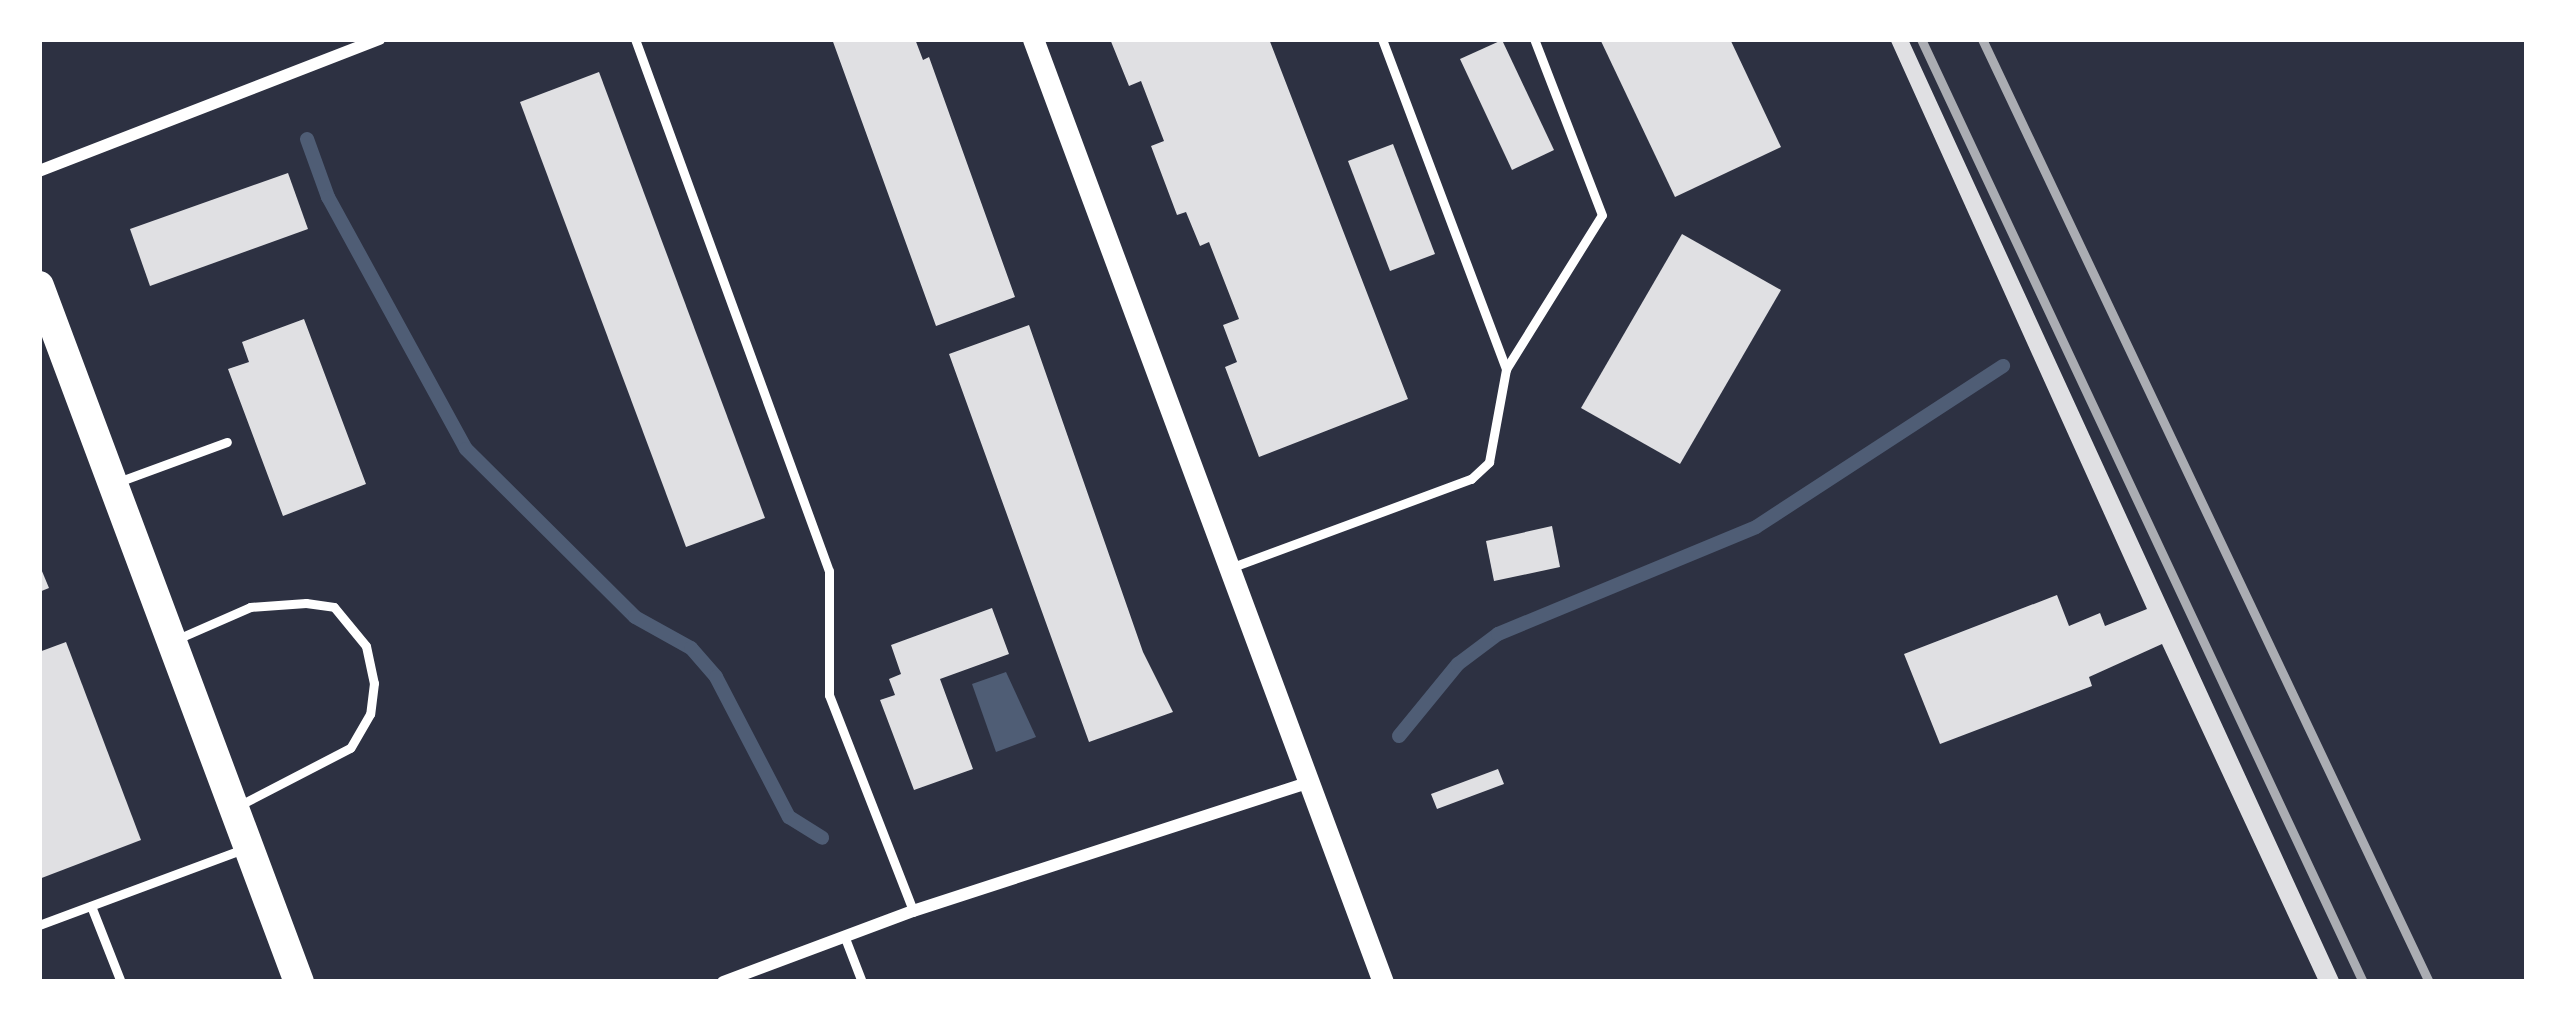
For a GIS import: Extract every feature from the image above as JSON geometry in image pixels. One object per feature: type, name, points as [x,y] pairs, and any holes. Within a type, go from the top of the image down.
[{"type":"main road","points":[[39,286],[299,982]]},
{"type":"street","points":[[39,171],[379,39]]},
{"type":"street","points":[[1033,39],[1383,982]]},
{"type":"street","points":[[723,982],[913,911],[1309,782]]},
{"type":"lane","points":[[635,39],[829,571],[829,695],[913,911]]},
{"type":"lane","points":[[1382,39],[1506,369]]},
{"type":"lane","points":[[1230,568],[1481,472],[1496,442],[1506,369],[1602,215],[1534,39]]},
{"type":"lane","points":[[113,484],[227,442]]},
{"type":"lane","points":[[171,641],[250,607],[306,603],[334,607],[366,646],[374,683],[370,714],[350,748],[233,808]]},
{"type":"lane","points":[[39,926],[248,847]]},
{"type":"lane","points":[[92,906],[121,982]]},
{"type":"lane","points":[[845,938],[862,982]]},
{"type":"water","points":[[1006,672],[1036,737],[996,752],[972,684]]},
{"type":"building","points":[[832,39],[915,39],[923,60],[929,57],[1015,297],[936,326]]},
{"type":"building","points":[[1110,39],[1269,39],[1408,399],[1259,457],[1225,367],[1237,362],[1223,325],[1239,319],[1209,242],[1200,246],[1186,212],[1177,215],[1151,146],[1164,141],[1141,81],[1129,86]]},
{"type":"building","points":[[1600,39],[1730,39],[1781,147],[1675,197]]},
{"type":"building","points":[[1890,39],[1908,39],[2340,982],[2319,982],[2162,644],[2089,677],[2092,686],[1940,744],[1904,654],[2057,595],[2069,626],[2100,613],[2105,626],[2147,609]]},
{"type":"building","points":[[1502,40],[1554,150],[1512,170],[1460,59]]},
{"type":"building","points":[[599,72],[765,518],[686,547],[520,102]]},
{"type":"building","points":[[1393,144],[1435,254],[1390,271],[1348,161]]},
{"type":"building","points":[[288,173],[308,229],[150,286],[130,229]]},
{"type":"building","points":[[1682,234],[1781,290],[1680,464],[1581,408]]},
{"type":"building","points":[[304,319],[366,484],[283,516],[228,369],[249,362],[242,342]]},
{"type":"building","points":[[1029,325],[1143,652],[1173,712],[1089,742],[949,354]]},
{"type":"building","points":[[1552,526],[1560,567],[1494,581],[1486,541]]},
{"type":"building","points":[[39,564],[49,588],[39,592]]},
{"type":"building","points":[[992,608],[1009,654],[940,679],[973,769],[914,790],[880,700],[895,695],[889,679],[901,674],[891,645]]},
{"type":"building","points":[[66,642],[141,840],[39,879],[39,652]]},
{"type":"building","points":[[1498,769],[1504,784],[1437,809],[1431,794]]},
{"type":"waterway","points":[[307,139],[328,197],[466,449],[635,617],[691,648],[716,677],[789,817],[822,838]]},
{"type":"waterway","points":[[1399,736],[1458,664],[1498,634],[1756,527],[2003,366]]},
{"type":"railway","points":[[1921,39],[2363,982]]},
{"type":"railway","points":[[1982,39],[2429,982]]}]
